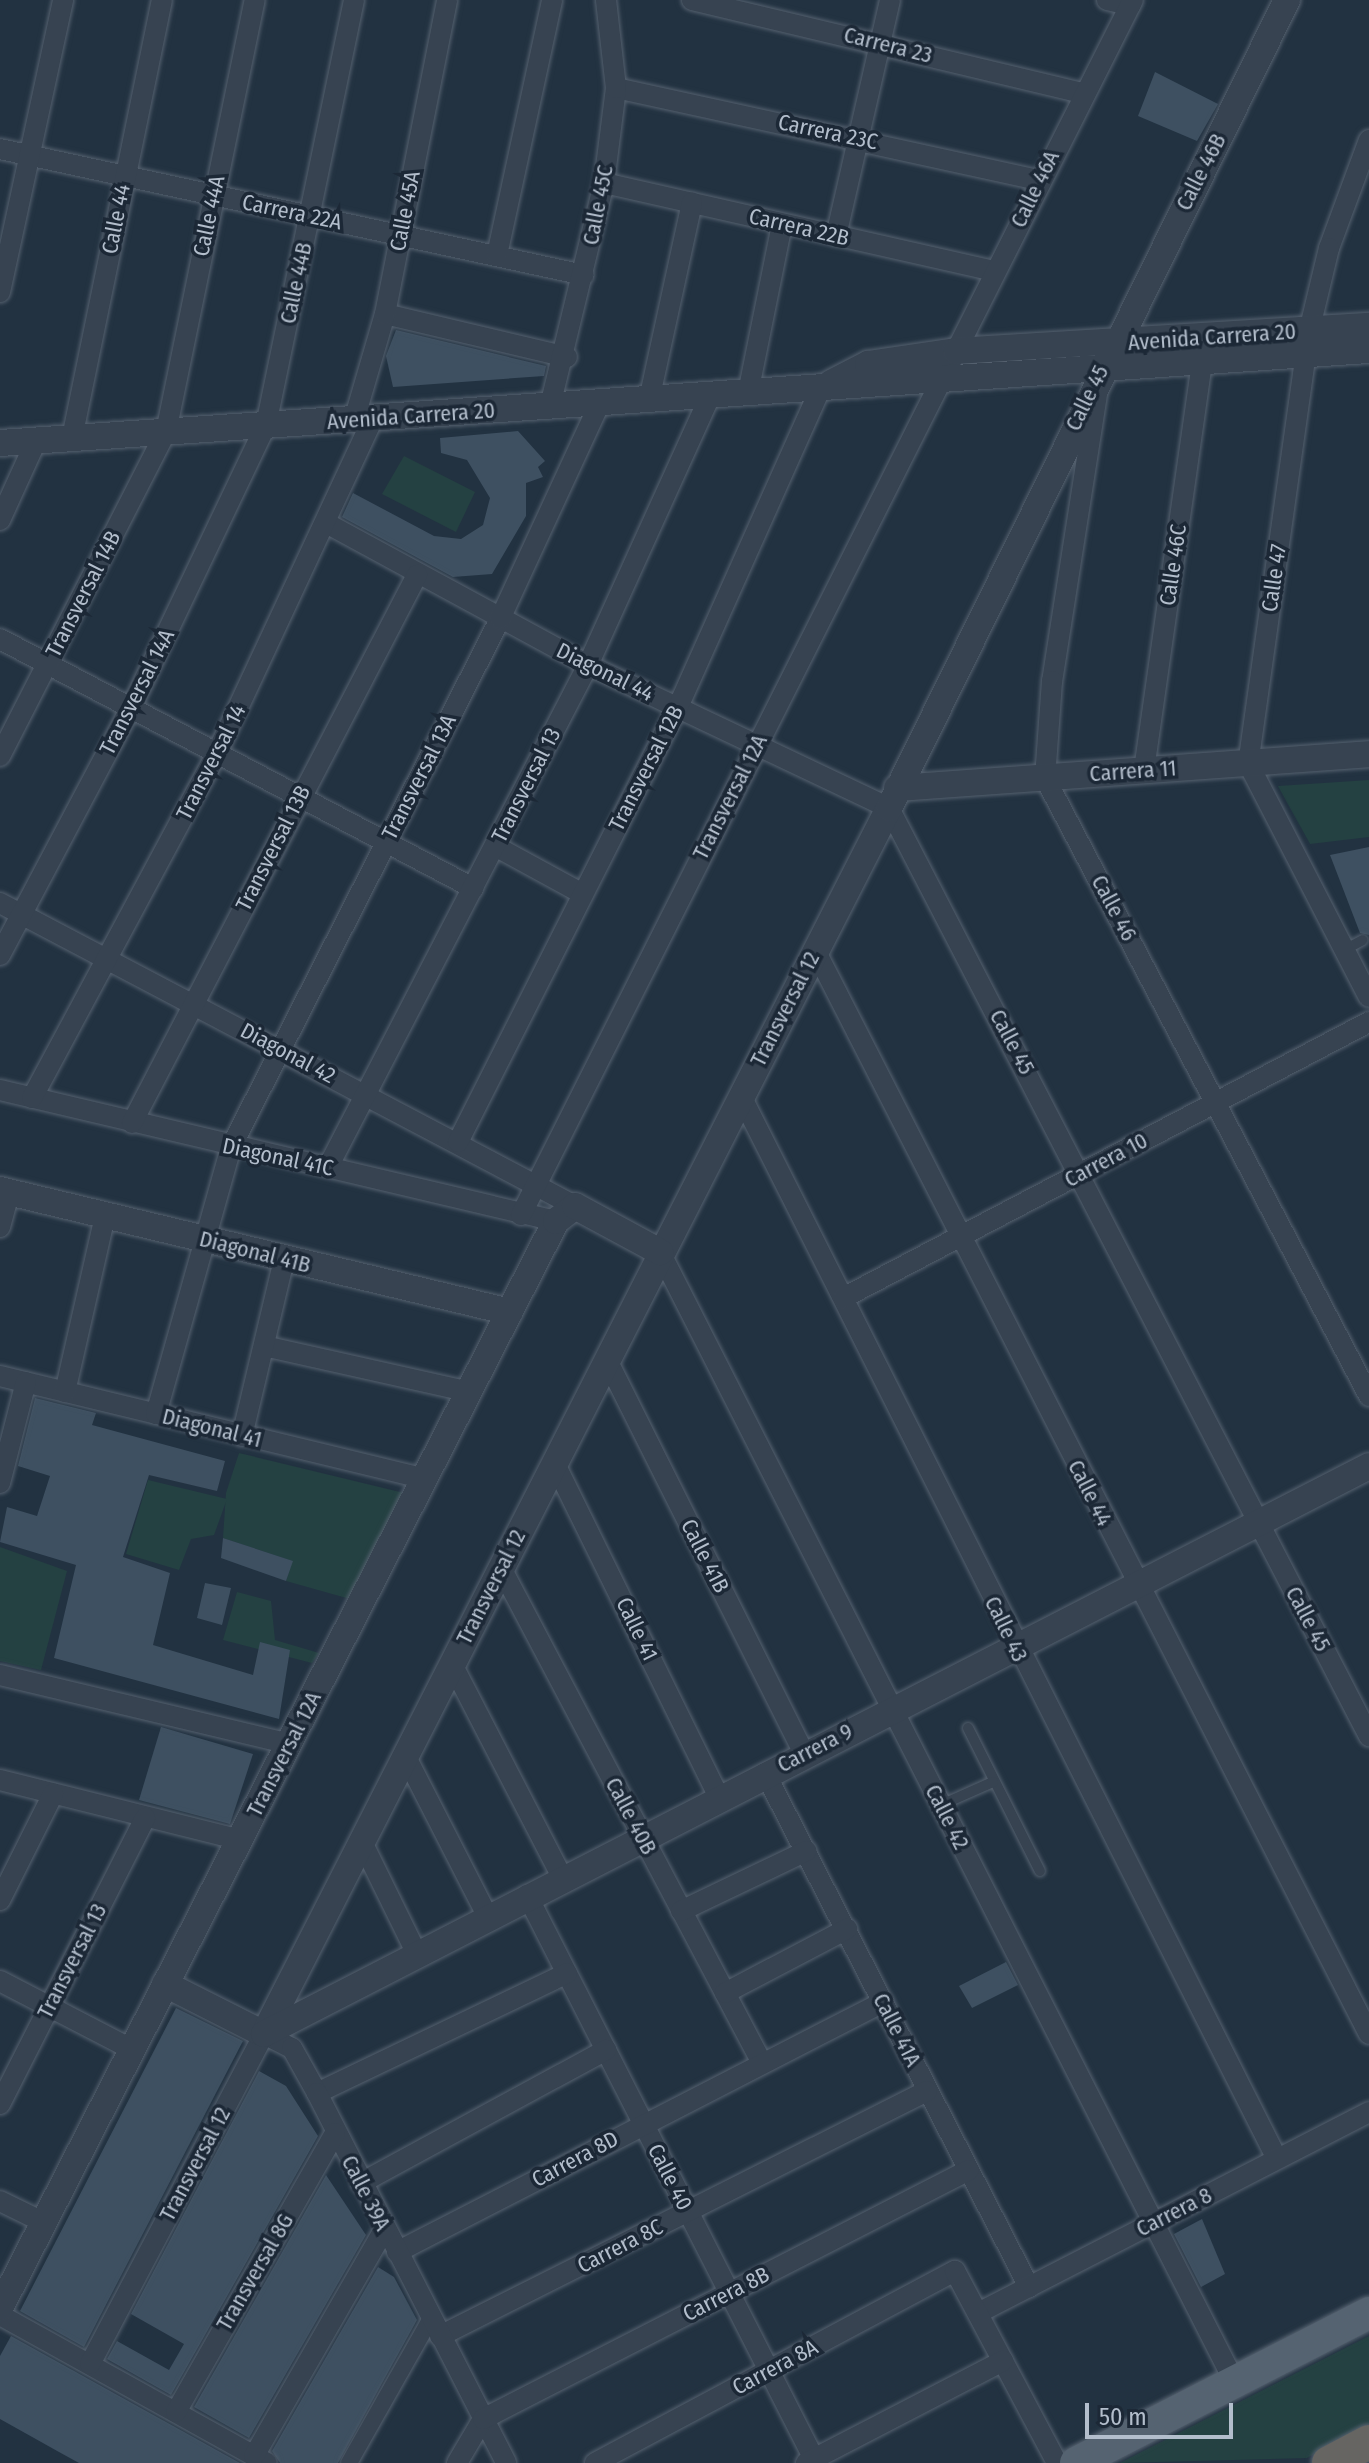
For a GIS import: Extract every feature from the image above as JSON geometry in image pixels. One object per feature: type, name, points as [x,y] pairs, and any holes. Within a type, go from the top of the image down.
[{"type":"highway","points":[[1329,2463],[1369,2442]]},
{"type":"main road","points":[[1076,2463],[1369,2313]]},
{"type":"street","points":[[0,292],[63,0]]},
{"type":"street","name":"Calle 44","points":[[72,438],[162,0]]},
{"type":"street","name":"Calle 44A","points":[[166,432],[255,0]]},
{"type":"street","name":"Calle 44B","points":[[266,425],[354,0]]},
{"type":"street","name":"Calle 45A","points":[[363,419],[447,0]]},
{"type":"street","points":[[497,255],[552,0]]},
{"type":"street","name":"Calle 45C","points":[[550,406],[567,357],[604,183],[616,88],[606,0]]},
{"type":"street","name":"Carrera 23","points":[[692,0],[879,42],[1083,93]]},
{"type":"street","points":[[836,236],[890,0]]},
{"type":"street","points":[[1107,0],[1131,3]]},
{"type":"street","name":"Calle 46B","points":[[1114,344],[1287,0]]},
{"type":"street","name":"Calle 46A","points":[[944,381],[1039,180],[1131,3]]},
{"type":"street","name":"Carrera 23C","points":[[616,88],[859,138],[1039,180]]},
{"type":"street","name":"Calle 47","points":[[1248,763],[1308,342],[1347,202],[1369,140]]},
{"type":"street","name":"Carrera 22A","points":[[0,149],[584,275]]},
{"type":"street","name":"Carrera 22B","points":[[604,183],[994,271]]},
{"type":"street","points":[[1347,202],[1369,204]]},
{"type":"street","points":[[649,400],[692,203]]},
{"type":"street","points":[[748,393],[782,224]]},
{"type":"street","points":[[385,314],[567,357]]},
{"type":"street","name":"Avenida Carrera 20","points":[[0,443],[821,388],[1099,374],[1202,361],[1308,342],[1369,326]]},
{"type":"street","name":"Avenida Carrera 20","points":[[821,388],[868,364],[956,351],[1114,344],[1308,342],[1369,350]]},
{"type":"street","name":"Calle 45","points":[[1114,344],[893,798],[1257,1523],[1369,1736]]},
{"type":"street","name":"Calle 46C","points":[[1144,770],[1202,361]]},
{"type":"street","points":[[1045,778],[1099,374]]},
{"type":"street","name":"Transversal 12A","points":[[521,1215],[755,746],[944,381]]},
{"type":"street","name":"Transversal 12B","points":[[458,1142],[678,707],[821,388]]},
{"type":"street","name":"Transversal 13","points":[[328,1167],[588,665],[710,396]]},
{"type":"street","name":"Transversal 13A","points":[[231,1147],[500,619],[600,403]]},
{"type":"street","name":"Transversal 14","points":[[32,1098],[217,753],[328,524],[363,419]]},
{"type":"street","name":"Transversal 14A","points":[[0,955],[131,708],[266,425]]},
{"type":"street","name":"Transversal 14B","points":[[0,756],[166,432]]},
{"type":"street","points":[[0,520],[36,441]]},
{"type":"street","name":"Diagonal 44","points":[[328,524],[417,575],[588,665],[755,746],[893,798]]},
{"type":"street","name":"Transversal 13B","points":[[132,1123],[299,796],[417,575]]},
{"type":"street","points":[[0,639],[473,888]]},
{"type":"street","name":"Carrera 11","points":[[893,798],[1045,778],[1369,754]]},
{"type":"street","points":[[1248,763],[1353,945],[1369,997]]},
{"type":"street","name":"Calle 46","points":[[1045,778],[1369,1396]]},
{"type":"street","name":"Transversal 12","points":[[90,2364],[264,2034],[893,798]]},
{"type":"street","points":[[495,846],[583,894]]},
{"type":"street","name":"Diagonal 42","points":[[0,903],[535,1183],[566,1213]]},
{"type":"street","name":"Calle 44","points":[[815,950],[1369,2034]]},
{"type":"street","name":"Carrera 10","points":[[843,1298],[1369,1022]]},
{"type":"street","name":"Diagonal 41C","points":[[0,1090],[521,1215],[566,1213]]},
{"type":"street","name":"Calle 43","points":[[741,1096],[1015,1646],[1277,2159]]},
{"type":"street","points":[[156,1414],[231,1147]]},
{"type":"street","points":[[0,1227],[4,1192]]},
{"type":"street","name":"Diagonal 41B","points":[[4,1192],[510,1312]]},
{"type":"street","points":[[566,1213],[660,1252]]},
{"type":"street","name":"Transversal 12A","points":[[0,2308],[510,1312],[566,1213]]},
{"type":"street","points":[[65,1392],[105,1216]]},
{"type":"street","name":"Calle 42","points":[[660,1252],[1234,2381]]},
{"type":"street","points":[[242,1436],[284,1260]]},
{"type":"street","points":[[264,1346],[469,1392]]},
{"type":"street","name":"Calle 41B","points":[[606,1358],[804,1753]]},
{"type":"street","name":"Diagonal 41","points":[[0,1376],[425,1479]]},
{"type":"street","points":[[1,1477],[26,1382]]},
{"type":"street","name":"Calle 41","points":[[554,1462],[719,1797]]},
{"type":"street","name":"Carrera 9","points":[[264,2034],[487,1915],[1369,1466]]},
{"type":"street","name":"Calle 40B","points":[[501,1568],[762,2063]]},
{"type":"street","points":[[452,1664],[562,1877]]},
{"type":"street","points":[[0,1675],[289,1744]]},
{"type":"street","points":[[406,1757],[487,1915]]},
{"type":"street","name":"Calle 41A","points":[[765,1773],[1029,2287]]},
{"type":"street","points":[[0,1780],[240,1840]]},
{"type":"street","points":[[0,1900],[6,1875],[53,1794]]},
{"type":"street","name":"Transversal 13","points":[[0,2104],[145,1818]]},
{"type":"street","points":[[362,1842],[416,1952]]},
{"type":"street","points":[[681,1911],[806,1851]]},
{"type":"street","name":"Calle 40","points":[[527,1895],[769,2370],[810,2461]]},
{"type":"street","points":[[725,1993],[847,1929]]},
{"type":"street","points":[[317,2093],[567,1973]]},
{"type":"street","points":[[0,1981],[131,2049]]},
{"type":"street","name":"Calle 39A","points":[[165,1984],[292,2048],[506,2463]]},
{"type":"street","name":"Carrera 8D","points":[[397,2252],[883,2002]]},
{"type":"street","points":[[361,2183],[606,2050]]},
{"type":"street","name":"Carrera 8C","points":[[436,2327],[688,2211],[927,2091]]},
{"type":"street","name":"Carrera 8","points":[[978,2313],[1369,2112]]},
{"type":"street","name":"Transversal 8G","points":[[176,2412],[335,2133]]},
{"type":"street","name":"Carrera 8B","points":[[483,2419],[969,2170]]},
{"type":"street","points":[[0,2201],[43,2222]]},
{"type":"street","points":[[0,2315],[260,2459],[385,2228]]},
{"type":"street","name":"Carrera 8A","points":[[595,2463],[955,2271],[978,2313]]},
{"type":"street","points":[[978,2313],[1057,2463]]},
{"type":"street","points":[[349,2463],[436,2327]]},
{"type":"street","points":[[810,2461],[1003,2361]]},
{"type":"street","points":[[457,2463],[483,2419]]},
{"type":"lane","points":[[968,1728],[1040,1871]]},
{"type":"lane","points":[[941,1805],[993,1782]]},
{"type":"green space","points":[[404,456],[475,492],[456,532],[382,494]]},
{"type":"green space","points":[[1369,780],[1369,837],[1310,844],[1278,786]]},
{"type":"green space","points":[[239,1453],[404,1493],[350,1599],[286,1581],[292,1561],[223,1538],[226,1493]]},
{"type":"green space","points":[[148,1480],[227,1499],[214,1535],[191,1539],[179,1570],[126,1554]]},
{"type":"green space","points":[[0,1547],[67,1571],[41,1670],[0,1661]]},
{"type":"green space","points":[[237,1592],[271,1601],[275,1640],[319,1653],[312,1663],[223,1640]]},
{"type":"green space","points":[[1369,2336],[1369,2424],[1307,2458],[1120,2463]]},
{"type":"building","points":[[1155,72],[1218,104],[1197,141],[1138,116]]},
{"type":"building","points":[[396,330],[546,366],[544,376],[393,387],[386,356]]},
{"type":"building","points":[[518,431],[545,461],[538,467],[543,477],[526,483],[526,516],[492,574],[453,577],[342,517],[353,493],[434,536],[461,539],[483,525],[490,498],[467,460],[441,453],[440,438]]},
{"type":"building","points":[[1369,847],[1369,935],[1360,933],[1330,855]]},
{"type":"building","points":[[35,1398],[96,1413],[92,1425],[225,1461],[217,1491],[149,1475],[123,1557],[170,1573],[153,1645],[253,1675],[260,1642],[290,1650],[279,1719],[54,1658],[76,1565],[0,1542],[7,1507],[37,1516],[50,1476],[18,1466]]},
{"type":"building","points":[[223,1538],[293,1561],[286,1581],[221,1558]]},
{"type":"building","points":[[205,1583],[231,1588],[222,1625],[197,1618]]},
{"type":"building","points":[[161,1727],[253,1754],[230,1824],[139,1800]]},
{"type":"building","points":[[1006,1962],[1018,1985],[972,2008],[959,1986]]},
{"type":"building","points":[[176,2008],[243,2041],[84,2347],[20,2311]]},
{"type":"building","points":[[259,2071],[286,2086],[318,2136],[171,2395],[107,2359],[117,2341],[169,2370],[184,2344],[131,2314]]},
{"type":"building","points":[[326,2175],[366,2235],[249,2438],[194,2407]]},
{"type":"building","points":[[1202,2219],[1225,2274],[1201,2287],[1174,2234]]},
{"type":"building","points":[[378,2267],[394,2277],[417,2320],[338,2463],[280,2463],[272,2451]]},
{"type":"building","points":[[11,2336],[240,2463],[79,2463],[59,2452],[0,2419],[0,2356]]}]
